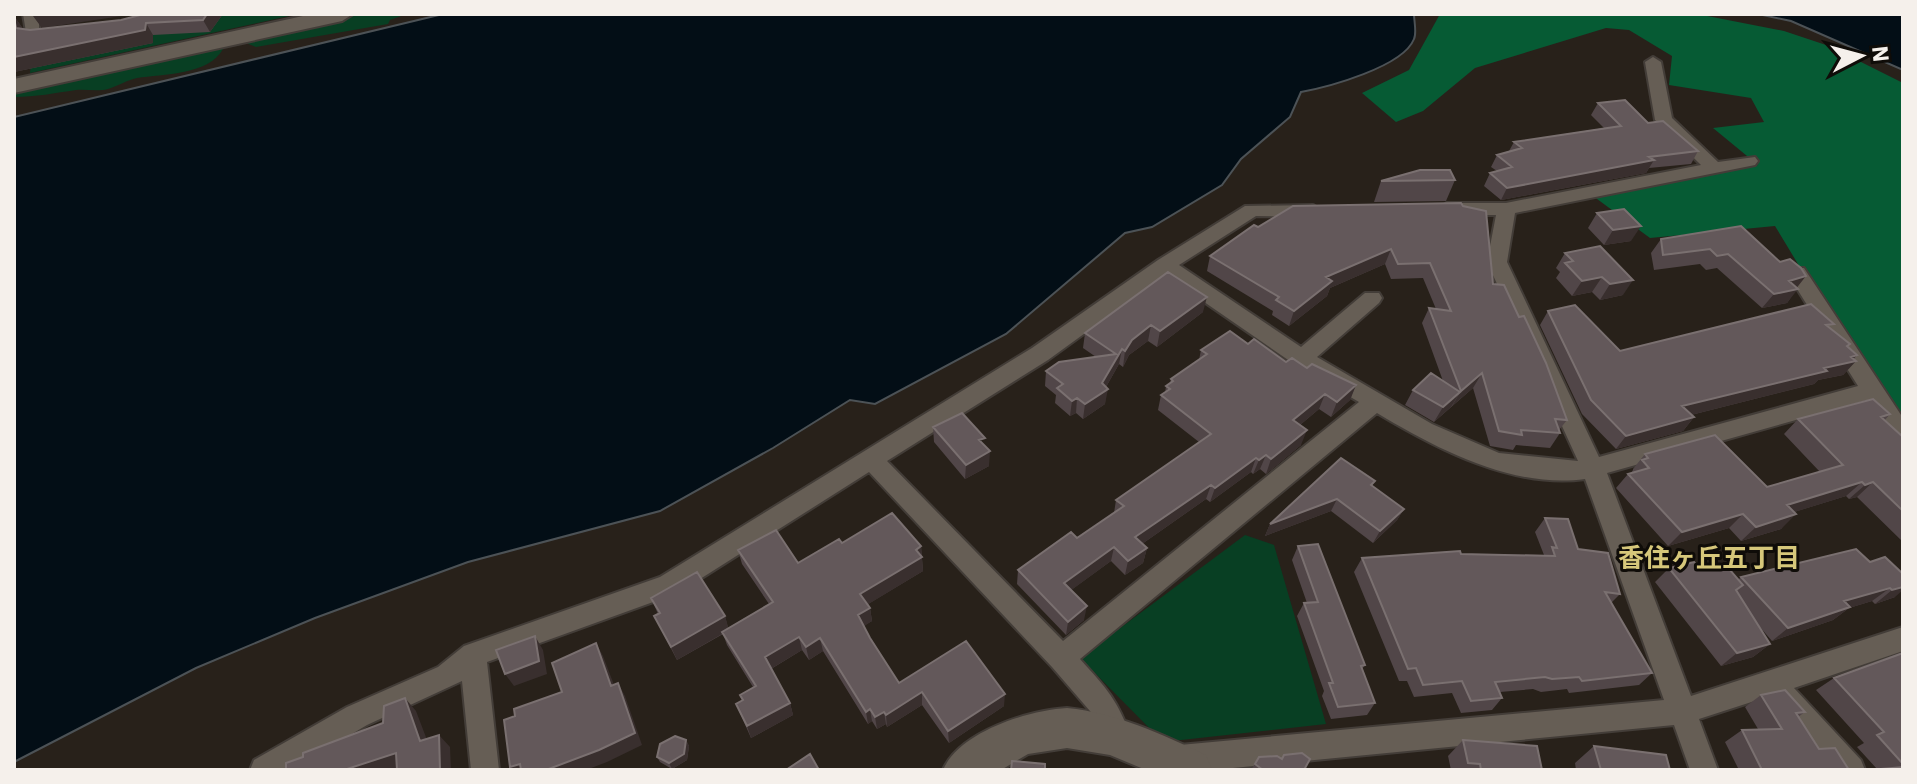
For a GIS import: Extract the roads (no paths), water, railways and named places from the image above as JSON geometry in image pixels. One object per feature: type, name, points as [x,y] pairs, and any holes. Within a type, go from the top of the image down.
[{"type":"street","points":[[31,14],[32,35],[66,34]]},
{"type":"street","points":[[14,86],[342,14]]},
{"type":"street","points":[[1653,62],[1664,120],[1714,168]]},
{"type":"street","points":[[1428,210],[1506,209],[1749,161]]},
{"type":"street","points":[[1506,209],[1497,262],[1593,468],[1685,711],[1704,770]]},
{"type":"street","points":[[264,770],[357,716],[448,676],[473,655],[669,585],[1040,354],[1165,265],[1252,210],[1327,211]]},
{"type":"street","points":[[1165,265],[1374,403],[1496,462],[1572,471],[1593,468],[1873,390]]},
{"type":"street","points":[[1797,273],[1903,437]]},
{"type":"street","points":[[1302,358],[1372,298]]},
{"type":"street","points":[[1062,658],[1374,403]]},
{"type":"street","points":[[870,458],[1062,658],[1107,710],[1117,737]]},
{"type":"street","points":[[964,770],[1023,735],[1044,729],[1080,727],[1117,737],[1176,767],[1685,711],[1772,682],[1897,649]]},
{"type":"street","points":[[473,655],[485,770]]},
{"type":"street","points":[[1772,682],[1851,770]]},
{"type":"district","name":"香住ヶ丘五丁目","points":[[1709,558]]}]
